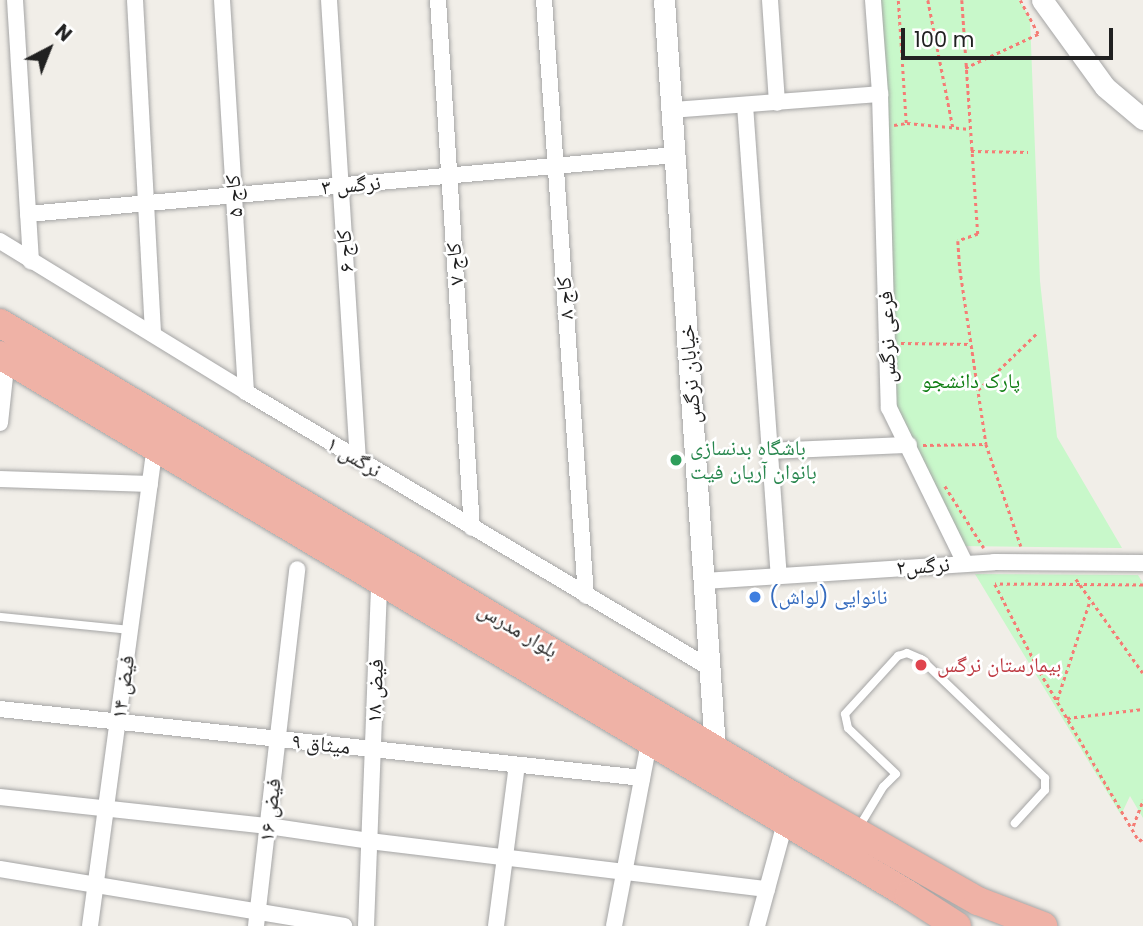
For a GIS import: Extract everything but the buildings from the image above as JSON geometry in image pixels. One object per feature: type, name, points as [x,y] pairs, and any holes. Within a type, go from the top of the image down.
[{"type":"highway","name":"بلوار مدرس","points":[[0,323],[855,832],[1011,920],[1042,926]]},
{"type":"highway","name":"بلوار مدرس","points":[[3,356],[957,926]]},
{"type":"street","points":[[15,0],[31,262]]},
{"type":"street","points":[[135,0],[153,332]]},
{"type":"street","name":"کاج ۵","points":[[222,0],[246,393]]},
{"type":"street","name":"کاج ۶","points":[[329,0],[358,460]]},
{"type":"street","name":"کاج ۷","points":[[438,0],[472,528]]},
{"type":"street","name":"کاج ۸","points":[[544,0],[586,596]]},
{"type":"street","name":"خیابان نرگس","points":[[664,0],[715,748]]},
{"type":"street","points":[[770,0],[776,103]]},
{"type":"street","name":"فرعی نرگس","points":[[873,0],[880,94],[890,408],[965,564]]},
{"type":"street","points":[[1042,0],[1105,87],[1143,119]]},
{"type":"street","points":[[672,110],[880,94]]},
{"type":"street","points":[[745,105],[779,576]]},
{"type":"street","name":"نرگس ۳","points":[[28,214],[675,155]]},
{"type":"street","name":"نرگس ۱","points":[[0,241],[31,262],[153,332],[246,393],[710,668]]},
{"type":"street","points":[[0,424],[3,356]]},
{"type":"street","points":[[769,451],[909,445]]},
{"type":"street","name":"فیض ۱۴","points":[[90,926],[155,448]]},
{"type":"street","points":[[0,479],[150,484]]},
{"type":"street","name":"نرگس۲","points":[[704,581],[965,564],[1142,564]]},
{"type":"street","name":"فیض ۱۶","points":[[257,919],[297,569]]},
{"type":"street","name":"فیض ۱۸","points":[[366,926],[379,581]]},
{"type":"street","name":"میثاق ۹","points":[[0,709],[642,778]]},
{"type":"street","points":[[614,926],[649,742]]},
{"type":"street","points":[[496,926],[517,765]]},
{"type":"street","points":[[0,797],[268,826],[369,841],[767,889]]},
{"type":"street","points":[[757,926],[785,823]]},
{"type":"street","points":[[0,869],[96,885],[257,919],[344,926]]},
{"type":"lane","points":[[0,617],[131,630]]},
{"type":"lane","points":[[855,832],[883,787],[896,774],[848,728],[845,714],[898,656],[907,653],[918,656],[1045,778],[1045,790],[1015,822]]},
{"type":"path","points":[[898,0],[906,123]]},
{"type":"path","points":[[928,0],[953,128]]},
{"type":"path","points":[[962,0],[978,234],[958,241],[986,444],[1023,553]]},
{"type":"path","points":[[965,68],[1038,34],[1020,0]]},
{"type":"path","points":[[890,126],[906,123],[970,129]]},
{"type":"path","points":[[971,151],[1028,152]]},
{"type":"path","points":[[978,390],[1037,332]]},
{"type":"path","points":[[888,344],[971,344]]},
{"type":"path","points":[[926,455],[919,444],[986,444]]},
{"type":"path","points":[[939,477],[987,553]]},
{"type":"path","points":[[1067,562],[1079,585],[1143,673]]},
{"type":"path","points":[[1143,585],[995,584],[1057,701],[1139,841],[1143,838]]},
{"type":"path","points":[[1057,701],[1090,600]]},
{"type":"path","points":[[1067,718],[1143,709]]},
{"type":"path","points":[[1132,828],[1143,800]]},
{"type":"green space","name":"پارک دانشجو","points":[[880,0],[1019,0],[1030,18],[1040,281],[1057,437],[1122,548],[961,546],[893,409]]},
{"type":"green space","points":[[975,574],[1138,575],[1143,583],[1143,818],[1130,796],[1121,815]]},
{"type":"place","name":"باشگاه بدنسازی بانوان آریان فیت","points":[[676,460]]},
{"type":"place","name":"نانوایی (لواش)","points":[[755,597]]},
{"type":"place","name":"بیمارستان نرگس","points":[[921,665]]}]
